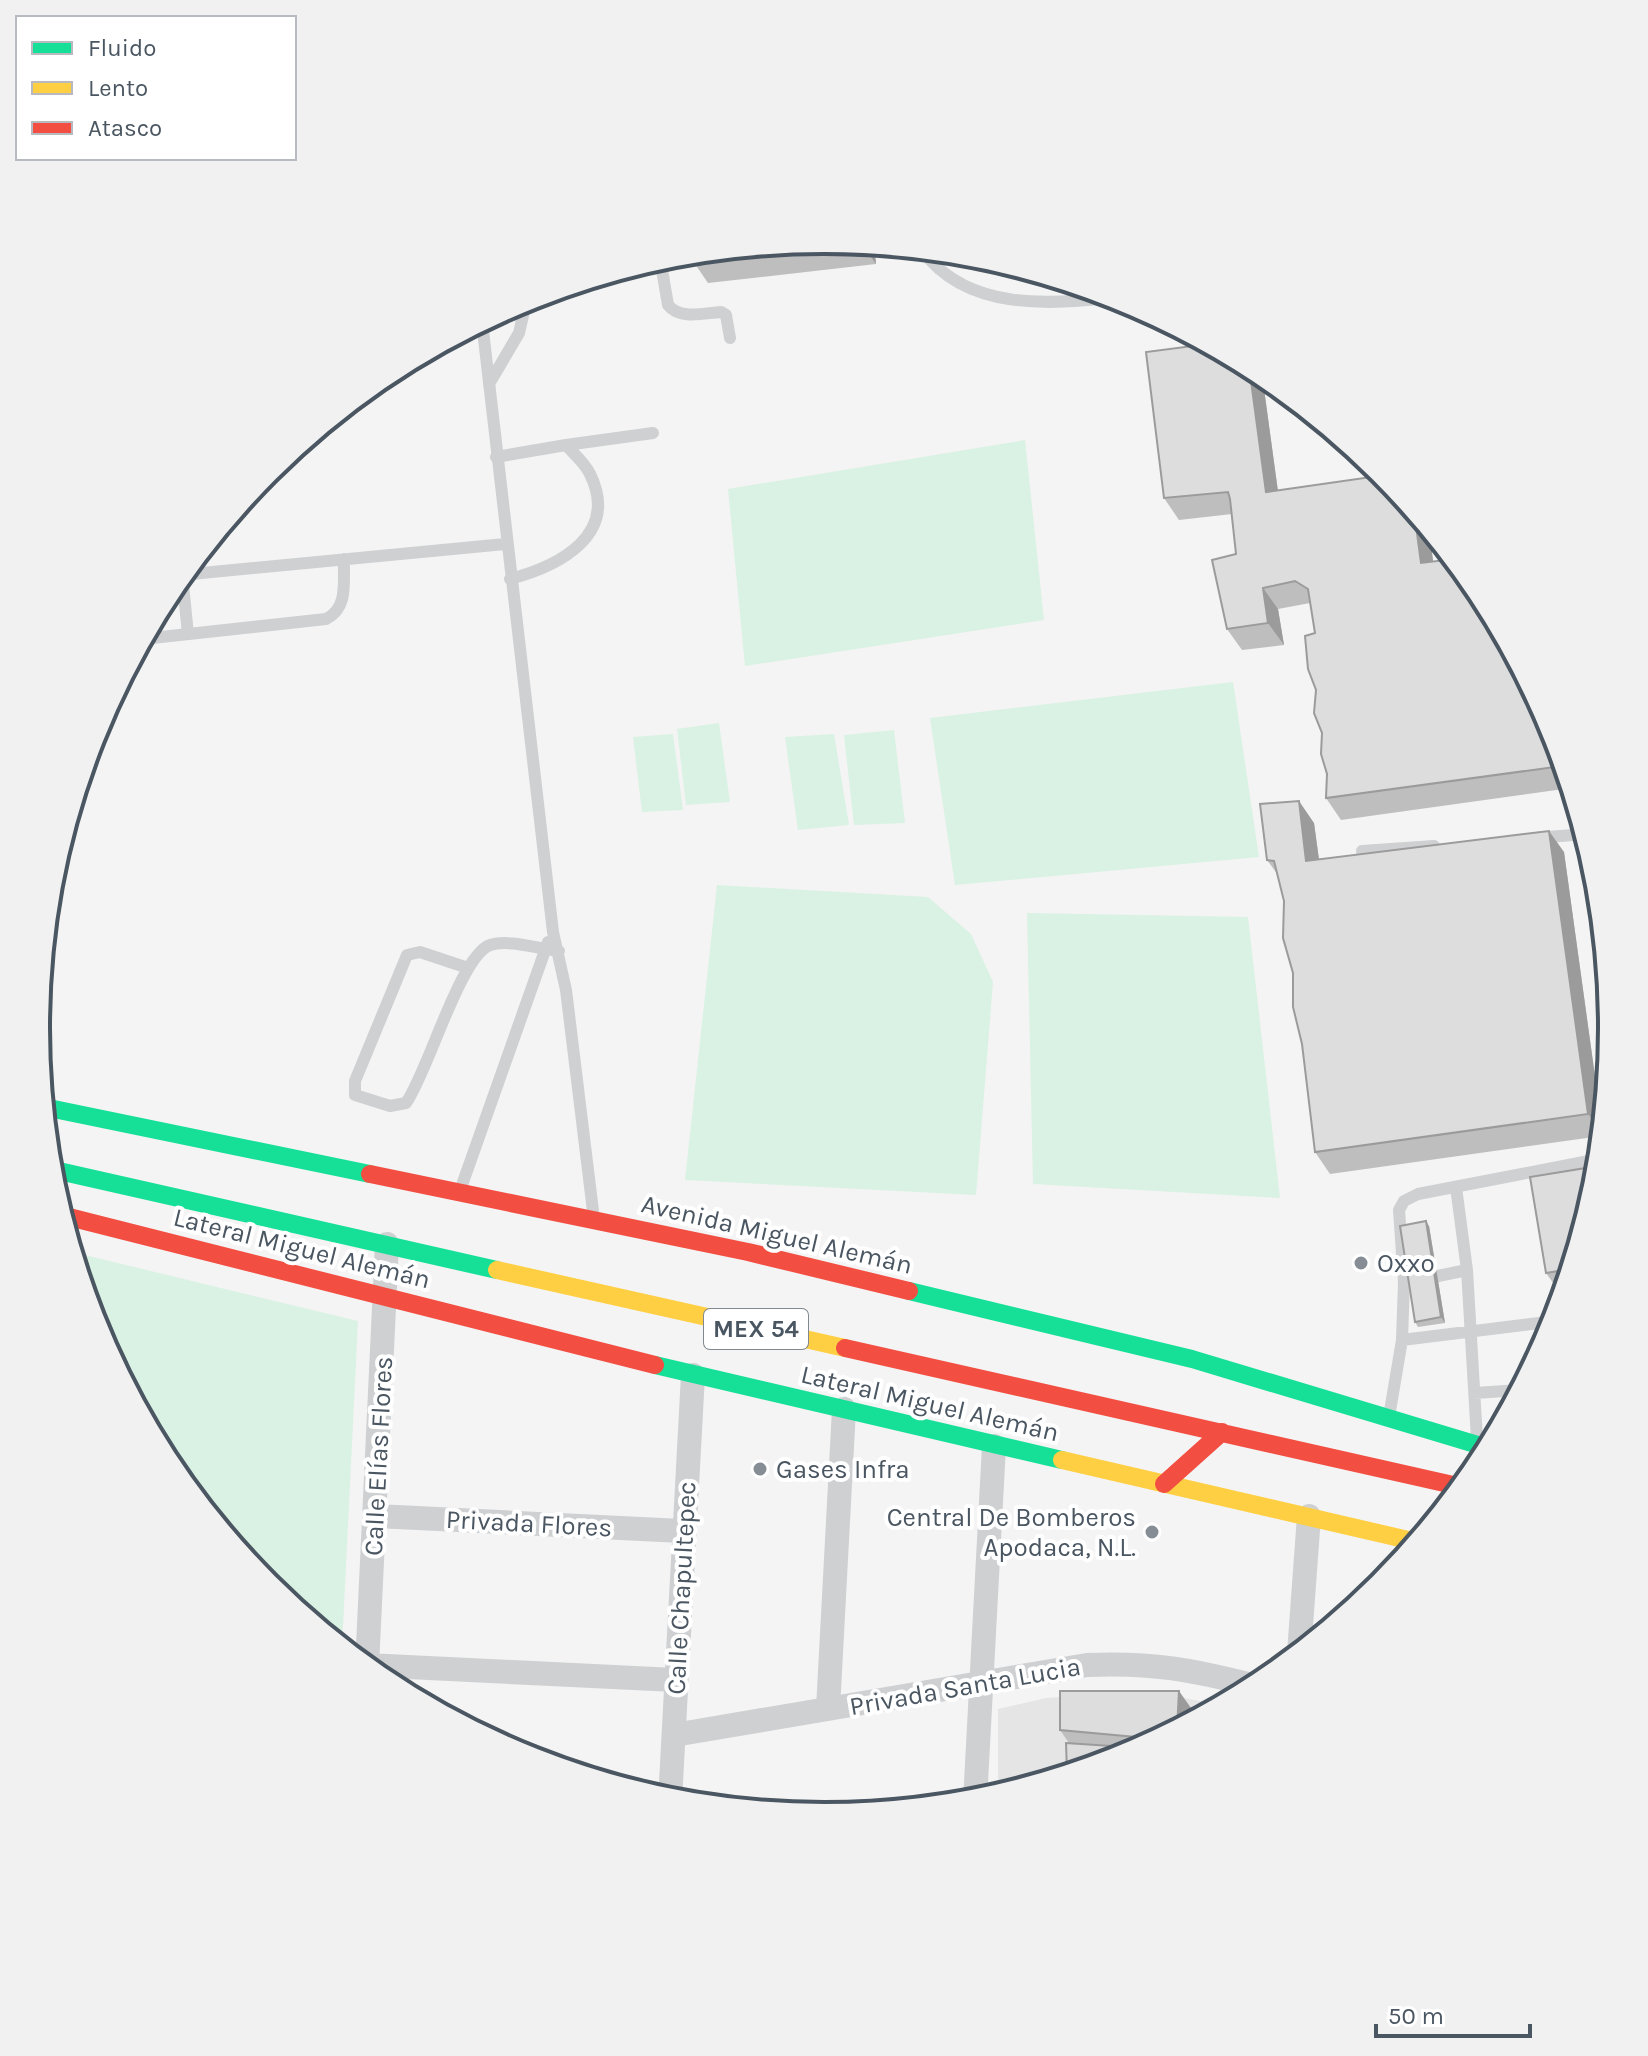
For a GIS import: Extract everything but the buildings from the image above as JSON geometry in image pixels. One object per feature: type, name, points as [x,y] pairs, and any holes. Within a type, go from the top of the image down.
[{"type":"main road","name":"Avenida Miguel Alemán","points":[[55,1109],[461,1190],[748,1252],[1192,1359],[1476,1445]]},
{"type":"main road","name":"MEX 54","points":[[64,1172],[1449,1484]]},
{"type":"main road","name":"Lateral Miguel Alemán","points":[[74,1218],[693,1375],[1405,1539]]},
{"type":"main road","points":[[1164,1484],[1222,1432]]},
{"type":"street","name":"Calle Elías Flores","points":[[368,1653],[387,1244]]},
{"type":"street","name":"Calle Chapultepec","points":[[671,1787],[682,1531],[693,1375]]},
{"type":"street","points":[[828,1709],[844,1409]]},
{"type":"street","points":[[976,1787],[984,1682],[994,1446]]},
{"type":"street","name":"Privada Flores","points":[[376,1516],[682,1531]]},
{"type":"street","points":[[1300,1638],[1309,1516]]},
{"type":"street","name":"Privada Santa Lucia","points":[[674,1735],[1087,1665],[1136,1663],[1181,1667],[1238,1682]]},
{"type":"street","points":[[387,1667],[675,1680]]},
{"type":"lane","points":[[935,263],[946,273],[994,297],[1058,304],[1087,300]]},
{"type":"lane","points":[[662,271],[668,305],[672,311],[680,314],[721,312],[726,315],[730,338]]},
{"type":"lane","points":[[489,384],[519,333],[523,315]]},
{"type":"lane","points":[[483,333],[505,544],[553,932],[559,951],[594,1219]]},
{"type":"lane","points":[[496,457],[653,433]]},
{"type":"lane","points":[[510,579],[548,569],[572,553],[593,527],[599,500],[589,471],[566,445]]},
{"type":"lane","points":[[198,573],[505,544]]},
{"type":"lane","points":[[156,638],[326,619],[339,610],[343,600],[344,559]]},
{"type":"lane","points":[[183,594],[188,634]]},
{"type":"lane","points":[[1521,839],[1574,835]]},
{"type":"lane","points":[[1362,851],[1442,845]]},
{"type":"lane","points":[[461,1190],[544,950],[553,932]]},
{"type":"lane","points":[[468,968],[420,952],[407,955],[355,1081],[355,1095],[390,1106],[406,1103],[468,968],[488,946],[559,951]]},
{"type":"lane","points":[[1389,1419],[1408,1282],[1398,1228],[1404,1201],[1418,1194],[1586,1162]]},
{"type":"lane","points":[[1456,1187],[1467,1270],[1475,1393],[1481,1436]]},
{"type":"lane","points":[[1438,1276],[1467,1270]]},
{"type":"lane","points":[[1402,1340],[1539,1323]]},
{"type":"lane","points":[[1475,1393],[1507,1391]]},
{"type":"shaded area","points":[[1107,1694],[1167,1695],[1204,1702],[1120,1743],[1073,1761],[998,1782],[998,1709],[1046,1698]]},
{"type":"green space","points":[[1025,440],[1044,620],[745,666],[728,489]]},
{"type":"green space","points":[[1233,682],[1259,857],[955,885],[930,718]]},
{"type":"green space","points":[[719,723],[730,802],[686,805],[677,729]]},
{"type":"green space","points":[[894,730],[905,823],[854,825],[844,735]]},
{"type":"green space","points":[[673,734],[683,810],[642,812],[633,737]]},
{"type":"green space","points":[[834,734],[849,825],[798,830],[785,737]]},
{"type":"green space","points":[[717,885],[928,897],[971,934],[993,982],[976,1195],[685,1180]]},
{"type":"green space","points":[[1027,913],[1248,917],[1280,1198],[1033,1184]]},
{"type":"green space","points":[[84,1255],[358,1321],[343,1634],[277,1575],[242,1538],[180,1458],[130,1370],[109,1324]]},
{"type":"traffic: fast","points":[[55,1109],[370,1174]]},
{"type":"traffic: fast","points":[[64,1172],[497,1270]]},
{"type":"traffic: fast","points":[[909,1291],[1192,1359],[1476,1444]]},
{"type":"traffic: fast","points":[[655,1365],[1062,1460]]},
{"type":"traffic: slow","points":[[497,1270],[845,1348]]},
{"type":"traffic: slow","points":[[1062,1460],[1405,1539]]},
{"type":"traffic: jam","points":[[370,1174],[748,1252],[909,1291]]},
{"type":"traffic: jam","points":[[74,1218],[655,1365]]},
{"type":"traffic: jam","points":[[845,1348],[1449,1484]]},
{"type":"traffic: jam","points":[[1164,1484],[1222,1432]]},
{"type":"place","name":"Oxxo","points":[[1361,1263]]},
{"type":"place","name":"Gases Infra","points":[[760,1469]]},
{"type":"place","name":"Central De Bomberos Apodaca, N.L.","points":[[1152,1532]]}]
